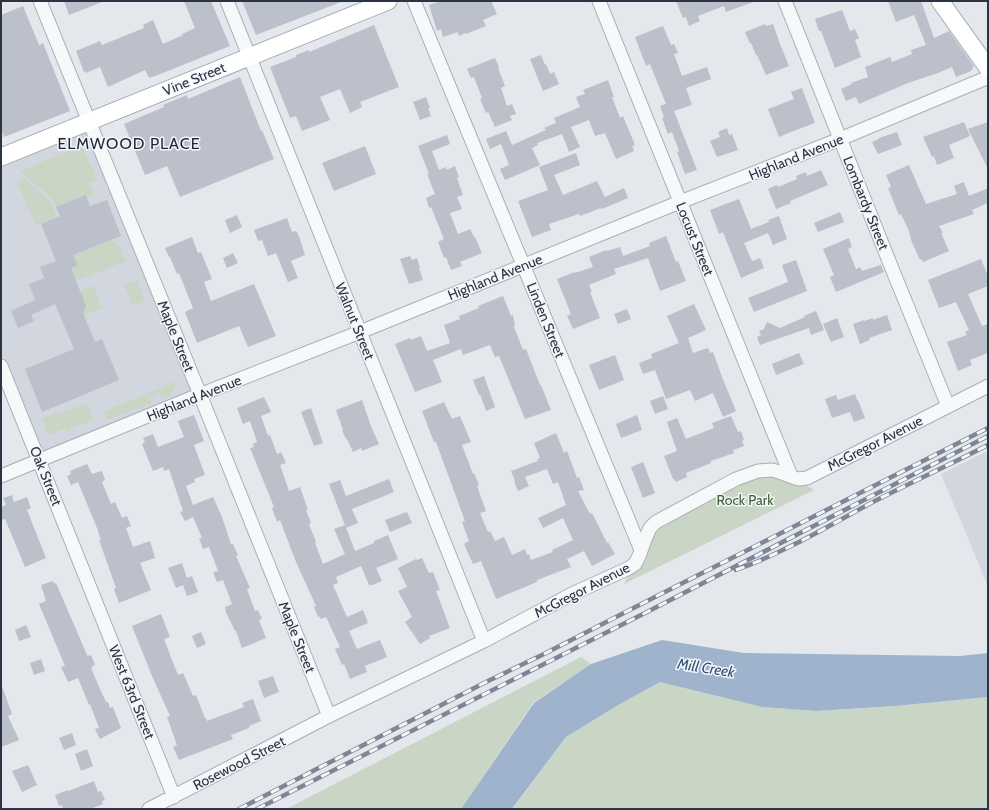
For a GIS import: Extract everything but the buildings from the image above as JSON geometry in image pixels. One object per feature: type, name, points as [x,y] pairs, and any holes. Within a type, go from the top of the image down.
[{"type":"main road","name":"Vine Street","points":[[1,157],[388,1]]},
{"type":"main road","points":[[940,1],[988,68]]},
{"type":"street","name":"Maple Street","points":[[40,1],[329,716]]},
{"type":"street","name":"Walnut Street","points":[[227,1],[484,641]]},
{"type":"street","name":"Linden Street","points":[[414,1],[641,550]]},
{"type":"street","name":"Locust Street","points":[[599,1],[791,476]]},
{"type":"street","name":"Lombardy Street","points":[[785,1],[948,406]]},
{"type":"street","name":"Highland Avenue","points":[[1,476],[840,139],[988,77]]},
{"type":"street","name":"Oak Street","points":[[1,366],[90,587]]},
{"type":"street","name":"McGregor Avenue","points":[[329,716],[484,641],[572,594],[631,567],[635,564],[650,528],[656,522],[736,480],[764,470],[772,470],[799,479],[807,478],[988,386]]},
{"type":"street","name":"West 63rd Street","points":[[90,587],[174,797]]},
{"type":"street","name":"Rosewood Street","points":[[150,809],[329,716]]},
{"type":"shaded area","points":[[89,122],[200,395],[39,460],[1,366],[1,157]]},
{"type":"shaded area","points":[[988,451],[988,586],[941,474]]},
{"type":"green space","points":[[82,146],[97,180],[89,183],[94,194],[87,197],[86,195],[56,207],[51,198],[20,171]]},
{"type":"green space","points":[[25,179],[50,201],[58,219],[54,218],[36,226],[17,182]]},
{"type":"green space","points":[[112,240],[119,245],[126,261],[76,281],[71,268],[78,265],[73,255]]},
{"type":"green space","points":[[137,280],[145,301],[133,306],[124,285]]},
{"type":"green space","points":[[93,286],[102,308],[84,316],[80,291]]},
{"type":"green space","points":[[178,381],[170,396],[162,398],[160,393],[150,397],[152,403],[107,420],[104,411]]},
{"type":"green space","points":[[87,403],[93,418],[88,422],[89,424],[85,426],[84,423],[70,429],[71,431],[69,432],[63,429],[50,435],[47,433],[42,419],[58,412],[59,414]]},
{"type":"green space","name":"Rock Park","points":[[759,471],[791,476],[814,490],[624,584],[639,556],[650,528]]},
{"type":"green space","points":[[581,657],[591,664],[533,703],[461,809],[286,809]]},
{"type":"green space","points":[[660,682],[762,707],[817,711],[895,706],[988,697],[988,809],[513,809],[566,737],[620,704]]},
{"type":"water","name":"Mill Creek","points":[[662,640],[744,653],[960,656],[988,653],[988,697],[895,706],[817,711],[762,707],[660,682],[620,704],[566,737],[512,809],[461,809],[534,703],[591,664]]},
{"type":"railway","points":[[239,809],[988,428]]},
{"type":"railway","points":[[257,809],[647,612],[988,436]]},
{"type":"railway","points":[[736,570],[788,548],[871,503],[988,445]]},
{"type":"district","name":"ELMWOOD PLACE","points":[[129,143]]}]
